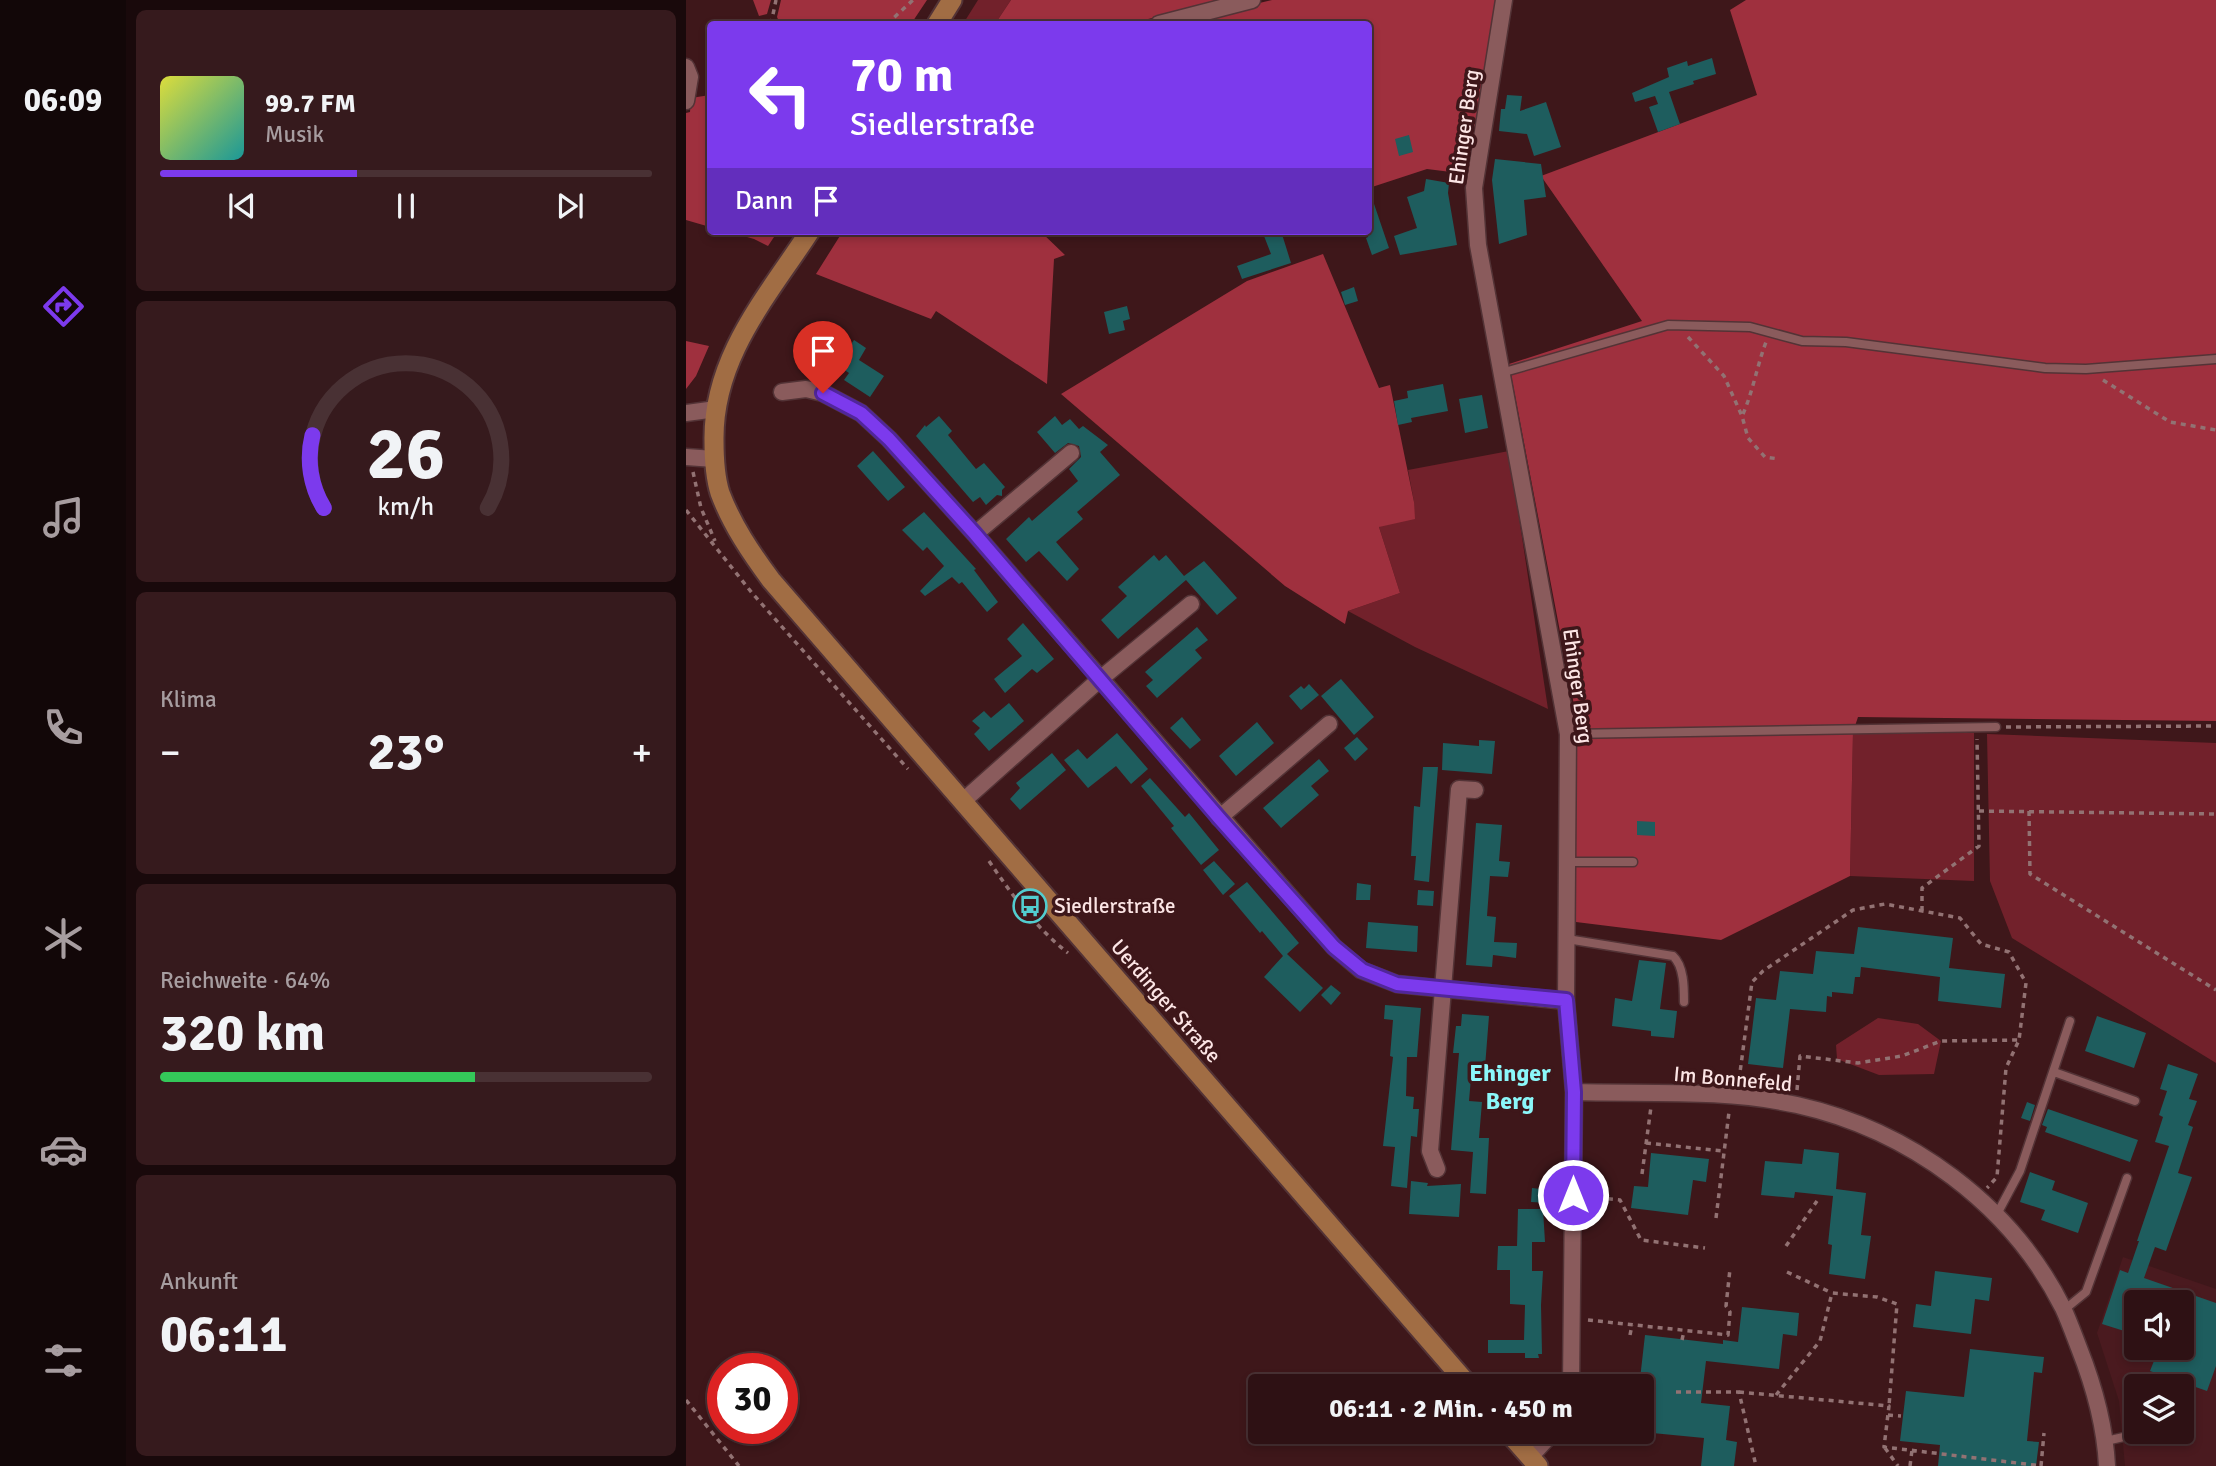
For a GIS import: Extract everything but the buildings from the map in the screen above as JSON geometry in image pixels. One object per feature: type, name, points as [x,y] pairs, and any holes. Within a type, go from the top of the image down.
[{"type":"main road","points":[[939,21],[952,0]]},
{"type":"main road","name":"Uerdinger Straße","points":[[807,235],[738,339],[723,374],[716,409],[714,459],[719,491],[733,521],[771,580],[1459,1374]]},
{"type":"main road","points":[[1519,1444],[1534,1461]]},
{"type":"street","points":[[1171,21],[1252,0]]},
{"type":"street","name":"Ehinger Berg","points":[[1504,0],[1474,188],[1478,245],[1568,734],[1566,1000],[1574,1092],[1571,1374]]},
{"type":"street","points":[[686,67],[690,77],[686,100]]},
{"type":"street","points":[[782,392],[806,389],[823,393],[861,413],[889,439],[975,534],[1219,818],[1334,947],[1362,970],[1397,984],[1566,1000]]},
{"type":"street","points":[[686,412],[716,409]]},
{"type":"street","points":[[975,534],[1071,453]]},
{"type":"street","points":[[686,457],[714,459]]},
{"type":"street","points":[[962,802],[1099,680],[1191,604]]},
{"type":"street","points":[[1219,818],[1329,724]]},
{"type":"street","points":[[1437,1170],[1430,1151],[1459,789],[1475,790]]},
{"type":"street","name":"Im Bonnefeld","points":[[1574,1092],[1734,1096],[1796,1105],[1840,1116],[1896,1140],[1953,1175],[1980,1198],[2027,1250],[2064,1310],[2093,1383],[2106,1441],[2107,1466]]},
{"type":"street","points":[[1534,1461],[1545,1444]]},
{"type":"lane","points":[[1501,373],[1668,325],[1749,327],[1802,341],[1846,342],[2045,368],[2086,369],[2216,359]]},
{"type":"lane","points":[[1568,734],[1996,727]]},
{"type":"lane","points":[[1567,862],[1633,862]]},
{"type":"lane","points":[[1567,939],[1674,956],[1678,960],[1684,1002]]},
{"type":"lane","points":[[1996,1216],[2020,1171],[2070,1021]]},
{"type":"lane","points":[[2054,1072],[2136,1101]]},
{"type":"lane","points":[[2064,1310],[2086,1292],[2127,1178]]},
{"type":"lane","points":[[2106,1441],[2124,1437]]},
{"type":"path","points":[[771,21],[776,0]]},
{"type":"path","points":[[890,21],[913,0]]},
{"type":"path","points":[[1668,325],[1687,336],[1724,376],[1742,416],[1748,438],[1765,457],[1779,459]]},
{"type":"path","points":[[1742,416],[1751,397],[1756,368],[1769,333]]},
{"type":"path","points":[[2086,369],[2170,422],[2216,430]]},
{"type":"path","points":[[686,510],[717,547]]},
{"type":"path","points":[[1922,911],[1922,888],[1979,846],[1977,726]]},
{"type":"path","points":[[1996,727],[2216,726]]},
{"type":"path","points":[[1979,811],[2216,814]]},
{"type":"path","points":[[2029,811],[2030,874],[2216,990]]},
{"type":"path","points":[[1716,1218],[1723,1151],[1752,982],[1763,971],[1853,910],[1885,904],[1960,918],[1981,944],[2009,952],[2026,983],[2019,1040],[2006,1068],[1997,1177],[1980,1198]]},
{"type":"path","points":[[1796,1105],[1800,1056],[1858,1063],[1902,1056],[1941,1041],[2019,1040]]},
{"type":"path","points":[[1642,1174],[1652,1094]]},
{"type":"path","points":[[1646,1143],[1723,1151]]},
{"type":"path","points":[[1573,1195],[1620,1200],[1641,1240],[1705,1248]]},
{"type":"path","points":[[1786,1246],[1817,1201]]},
{"type":"path","points":[[1572,1319],[1728,1335],[1730,1312],[1726,1306],[1730,1269]]},
{"type":"path","points":[[1787,1272],[1832,1293],[1877,1297],[1896,1304],[1884,1447],[1898,1466]]},
{"type":"path","points":[[1776,1395],[1820,1341],[1832,1293]]},
{"type":"path","points":[[1630,1335],[1632,1325]]},
{"type":"path","points":[[1682,1340],[1684,1331]]},
{"type":"path","points":[[1676,1392],[1739,1392],[1889,1406]]},
{"type":"path","points":[[1739,1392],[1756,1466]]},
{"type":"path","points":[[686,1400],[739,1466]]},
{"type":"path","points":[[1888,1415],[1901,1416]]},
{"type":"path","points":[[1884,1447],[2041,1466],[2043,1433]]},
{"type":"path","points":[[1910,1466],[1913,1450]]},
{"type":"shaded area","points":[[753,0],[771,0],[767,14],[759,16]]},
{"type":"shaded area","points":[[781,0],[927,0],[913,21],[779,21],[777,17]]},
{"type":"shaded area","points":[[978,0],[1011,0],[997,21],[965,21]]},
{"type":"shaded area","points":[[1011,0],[1220,2],[1140,21],[997,21]]},
{"type":"shaded area","points":[[1272,0],[1498,0],[1467,174],[1427,169],[1372,187],[1372,21],[1201,21],[1230,10]]},
{"type":"shaded area","points":[[1746,0],[2216,0],[2216,721],[1858,717],[1853,732],[1850,876],[1721,940],[1576,922],[1574,705],[1509,364],[1642,321],[1541,176],[1757,95],[1730,10]]},
{"type":"shaded area","points":[[707,95],[707,226],[686,220],[686,113],[690,112],[691,98]]},
{"type":"shaded area","points":[[740,235],[775,235],[768,246]]},
{"type":"shaded area","points":[[840,235],[1044,235],[1065,255],[1054,259],[1047,384],[936,311],[931,319],[816,274]]},
{"type":"shaded area","points":[[1323,254],[1379,388],[1390,385],[1414,502],[1415,519],[1379,527],[1400,593],[1348,611],[1345,624],[1285,586],[1061,394],[1247,281]]},
{"type":"shaded area","points":[[686,341],[709,346],[696,376],[686,389]]},
{"type":"shaded area","points":[[1509,451],[1548,709],[1415,647],[1348,611],[1400,593],[1379,527],[1414,502],[1408,470]]},
{"type":"shaded area","points":[[1853,732],[1974,733],[1974,881],[1850,876]]},
{"type":"shaded area","points":[[1987,734],[2216,743],[2216,1063],[2012,938],[1990,881]]},
{"type":"shaded area","points":[[1878,1018],[1918,1024],[1941,1041],[1934,1074],[1879,1075],[1837,1059],[1836,1045]]},
{"type":"shaded area","points":[[2123,1257],[2216,1289],[2216,1466],[2125,1466],[2119,1401],[2097,1333]]},
{"type":"place","name":"Siedlerstraße","points":[[1030,906]]},
{"type":"district","name":"Ehinger Berg","points":[[1510,1087]]},
{"type":"route","points":[[823,393],[861,413],[889,439],[975,534],[1219,818],[1334,947],[1362,970],[1397,984],[1566,1000],[1574,1092],[1573,1195]]}]
